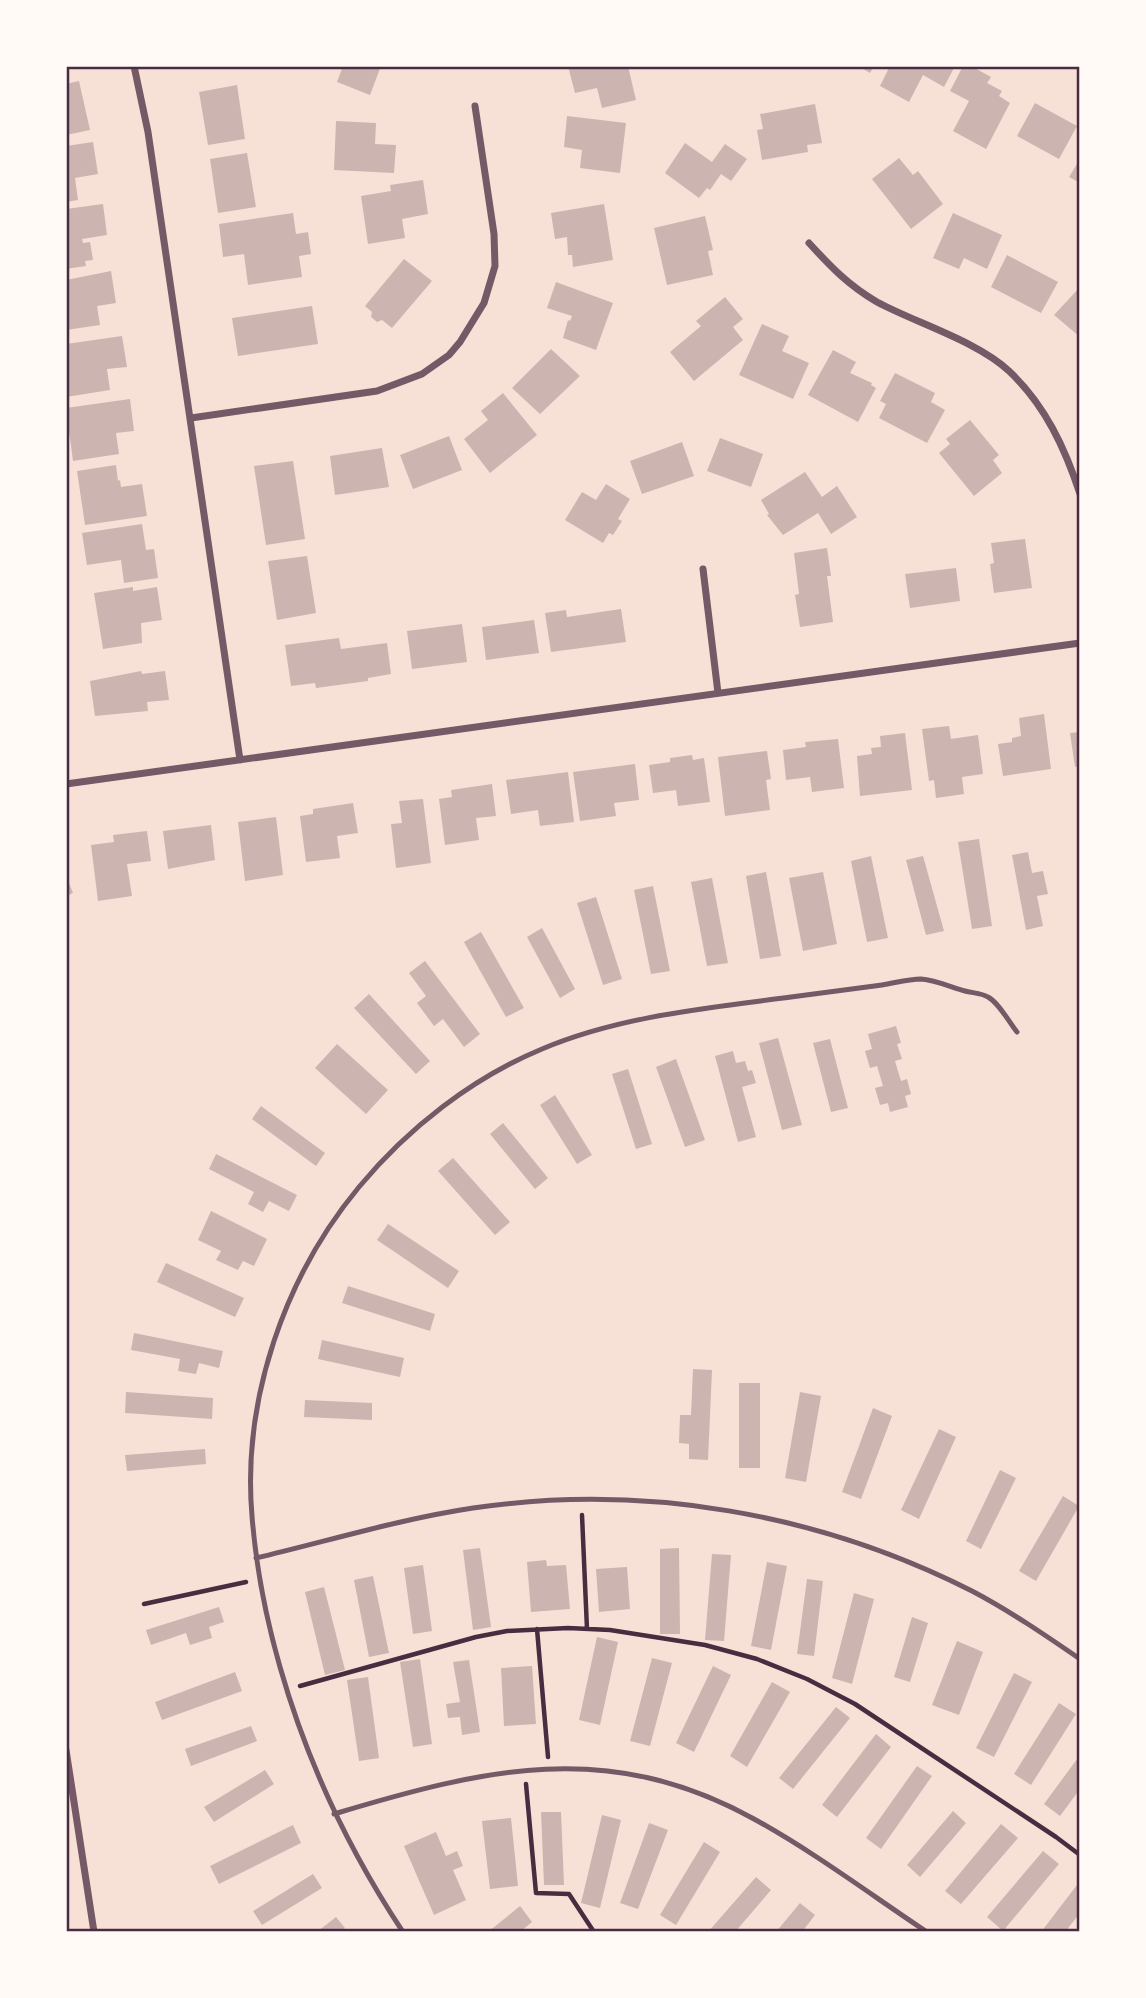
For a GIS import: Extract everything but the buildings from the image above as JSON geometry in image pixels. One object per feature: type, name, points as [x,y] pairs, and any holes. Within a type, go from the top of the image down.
[{"type":"street","points":[[134,66],[148,132],[240,760]]},
{"type":"street","points":[[191,418],[377,391],[422,374],[443,360],[460,342],[484,303],[495,266],[494,234],[475,106]]},
{"type":"street","points":[[809,243],[841,278],[868,296],[971,347],[1007,369],[1040,407],[1056,432],[1080,494]]},
{"type":"street","points":[[703,569],[718,693]]},
{"type":"street","points":[[66,784],[1080,643]]},
{"type":"street","points":[[66,1750],[94,1931]]},
{"type":"lane","points":[[403,1931],[334,1814],[306,1749],[268,1622],[256,1558],[251,1513],[251,1472],[259,1402],[268,1362],[294,1290],[321,1238],[369,1175],[410,1134],[473,1085],[540,1050],[604,1028],[701,1010],[922,979],[989,997],[1017,1032]]},
{"type":"lane","points":[[256,1558],[470,1508],[533,1502],[638,1500],[726,1510],[847,1539],[913,1564],[973,1592],[1031,1625],[1080,1659]]},
{"type":"lane","points":[[334,1814],[463,1779],[525,1769],[589,1769],[651,1779],[690,1790],[772,1829],[927,1931]]},
{"type":"path","points":[[582,1500],[587,1629]]},
{"type":"path","points":[[144,1604],[260,1579]]},
{"type":"path","points":[[537,1629],[549,1768]]},
{"type":"path","points":[[287,1690],[476,1637],[507,1631],[587,1629],[705,1645],[757,1659],[807,1679],[855,1704],[945,1762],[1080,1856]]},
{"type":"path","points":[[525,1769],[536,1894],[569,1894],[594,1931]]}]
